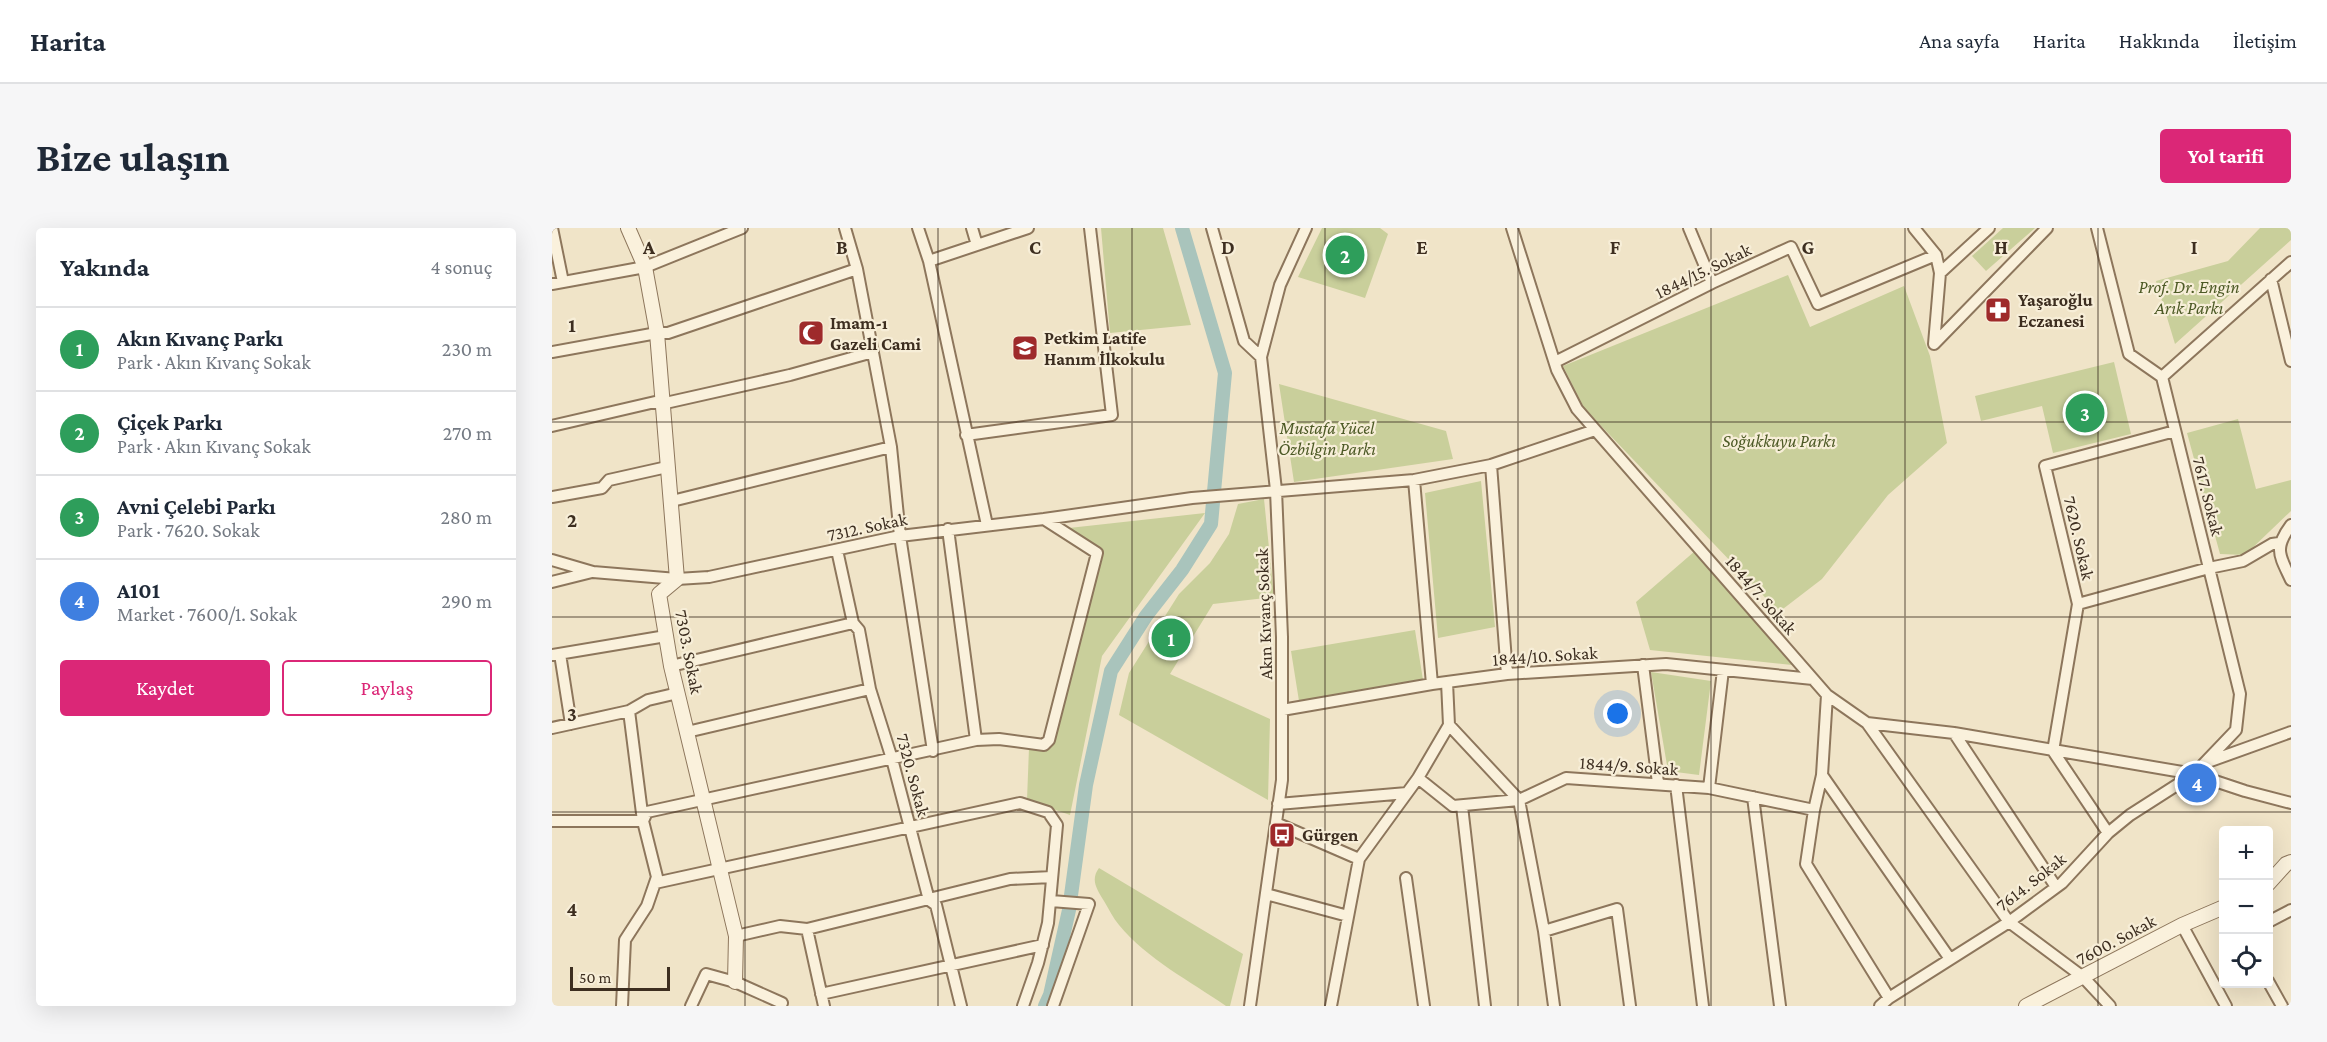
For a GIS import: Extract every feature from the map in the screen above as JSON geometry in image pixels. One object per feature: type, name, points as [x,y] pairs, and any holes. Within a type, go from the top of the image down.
[{"type":"street","points":[[552,228],[558,283],[645,267],[742,228]]},
{"type":"street","points":[[628,228],[645,267],[657,333],[677,579]]},
{"type":"street","points":[[845,228],[857,269],[891,447],[900,536],[933,751]]},
{"type":"street","points":[[918,228],[929,261],[987,525]]},
{"type":"street","points":[[972,228],[977,245]]},
{"type":"street","points":[[929,261],[1028,228]]},
{"type":"street","points":[[966,435],[1112,416],[1090,228]]},
{"type":"street","points":[[1212,228],[1244,341],[1261,357]]},
{"type":"street","name":"Akın Kıvanç Sokak","points":[[1250,1006],[1282,780],[1282,637],[1276,490],[1261,357],[1280,285],[1306,228]]},
{"type":"street","name":"1844/7. Sokak","points":[[1512,228],[1555,362],[1577,409],[1827,695],[1867,723],[1954,734],[2194,774],[2245,791],[2291,802]]},
{"type":"street","points":[[1689,228],[1712,283]]},
{"type":"street","points":[[1914,228],[1936,255],[1940,273],[1934,344],[2047,228]]},
{"type":"street","points":[[1940,273],[1989,228]]},
{"type":"street","points":[[2097,228],[2129,354],[2162,376],[2291,262]]},
{"type":"street","name":"1844/15. Sokak","points":[[1555,362],[1712,283],[1791,247],[1818,304],[1936,255]]},
{"type":"street","points":[[552,352],[657,333],[669,333],[857,269]]},
{"type":"street","points":[[2271,279],[2291,361]]},
{"type":"street","points":[[552,426],[655,402],[661,404],[790,375],[873,352]]},
{"type":"street","name":"7617. Sokak","points":[[2162,376],[2240,694],[2236,730],[2194,774]]},
{"type":"street","name":"7312. Sokak","points":[[552,560],[593,572],[677,579],[709,577],[900,536],[948,529],[1044,519],[1192,498],[1414,480],[1491,465],[1595,430]]},
{"type":"street","name":"7620. Sokak","points":[[2054,751],[2078,604],[2045,466],[2175,431]]},
{"type":"street","points":[[672,501],[891,447]]},
{"type":"street","points":[[1491,465],[1507,674]]},
{"type":"street","points":[[552,497],[602,488],[609,480],[667,467]]},
{"type":"street","points":[[1414,480],[1432,684]]},
{"type":"street","points":[[643,821],[647,812],[976,740],[999,739],[1044,745],[1049,740],[1097,553],[1044,519]]},
{"type":"street","points":[[2291,525],[2279,543],[2278,553],[2291,580]]},
{"type":"street","points":[[948,529],[976,740]]},
{"type":"street","points":[[2078,604],[2209,568],[2243,561],[2272,544],[2279,543]]},
{"type":"street","name":"7320. Sokak","points":[[837,550],[853,623],[859,630],[870,689],[892,759],[929,900],[936,905],[961,1006]]},
{"type":"street","points":[[552,582],[593,572]]},
{"type":"street","name":"7303. Sokak","points":[[677,579],[659,594],[671,666],[736,936],[735,982]]},
{"type":"street","points":[[671,666],[853,623]]},
{"type":"street","points":[[572,724],[556,654],[666,636]]},
{"type":"street","name":"1844/10. Sokak","points":[[1282,710],[1432,684],[1507,674],[1642,665],[1666,664],[1813,679]]},
{"type":"street","points":[[1642,665],[1658,783]]},
{"type":"street","points":[[1709,788],[1723,670]]},
{"type":"street","points":[[1331,1006],[1359,859],[1418,778],[1449,725],[1447,682]]},
{"type":"street","points":[[687,732],[870,689]]},
{"type":"street","points":[[552,728],[629,711],[648,700],[678,693]]},
{"type":"street","points":[[1827,695],[1822,775],[1806,864],[1889,998]]},
{"type":"street","points":[[622,1006],[625,940],[647,906],[657,877],[643,821],[629,711]]},
{"type":"street","points":[[1867,723],[2009,922],[2083,977],[2110,1006]]},
{"type":"street","points":[[1449,725],[1519,800],[1544,931],[1554,1006]]},
{"type":"street","points":[[2202,764],[2291,732]]},
{"type":"street","points":[[1954,734],[2056,887]]},
{"type":"street","points":[[2054,751],[2108,833]]},
{"type":"street","name":"7614. Sokak","points":[[1880,1006],[2009,922],[2056,887],[2108,833],[2130,815],[2194,774]]},
{"type":"street","points":[[1822,775],[1950,959]]},
{"type":"street","points":[[1418,778],[1454,806],[1462,806],[1485,1006]]},
{"type":"street","name":"1844/9. Sokak","points":[[1462,806],[1519,800],[1566,778],[1709,788],[1814,810]]},
{"type":"street","points":[[1676,785],[1703,1006]]},
{"type":"street","points":[[1278,804],[1407,793]]},
{"type":"street","points":[[1753,797],[1780,1006]]},
{"type":"street","points":[[656,884],[1020,803],[1048,812],[1057,825],[1052,877],[1053,901],[1043,945],[1023,1006]]},
{"type":"street","points":[[552,821],[643,821]]},
{"type":"street","points":[[1276,823],[1359,859]]},
{"type":"street","points":[[2272,880],[2286,864],[2291,862]]},
{"type":"street","points":[[736,936],[780,927],[807,929],[1010,879],[1052,877]]},
{"type":"street","points":[[1406,878],[1424,1006]]},
{"type":"street","points":[[1266,894],[1348,916]]},
{"type":"street","points":[[1053,901],[1089,904],[1053,1006]]},
{"type":"street","points":[[1544,931],[1617,909],[1630,1006]]},
{"type":"street","name":"7600. Sokak","points":[[2026,1006],[2219,909]]},
{"type":"street","points":[[2273,919],[2291,910]]},
{"type":"street","points":[[2182,926],[2226,1006]]},
{"type":"street","points":[[807,929],[824,1006]]},
{"type":"street","points":[[821,994],[1043,945]]},
{"type":"street","points":[[691,1006],[706,974],[735,982],[782,1003]]},
{"type":"street","points":[[2272,988],[2282,1006]]},
{"type":"green space","points":[[1101,228],[1163,228],[1191,325],[1110,333]]},
{"type":"green space","points":[[1322,228],[1380,228],[1388,234],[1365,298],[1298,277]]},
{"type":"green space","points":[[2003,228],[2035,228],[1986,271],[1972,256]]},
{"type":"green space","name":"Prof. Dr. Engin Arık Parkı","points":[[2260,228],[2291,228],[2291,240],[2175,344],[2156,281],[2228,261]]},
{"type":"green space","name":"Soğukkuyu Parkı","points":[[1788,275],[1810,327],[1904,286],[1930,356],[1947,443],[1888,495],[1822,579],[1779,612],[1584,408],[1563,366]]},
{"type":"green space","points":[[2114,362],[2131,434],[2053,453],[2042,406],[1981,421],[1975,396]]},
{"type":"green space","name":"Mustafa Yücel Özbilgin Parkı","points":[[1279,384],[1446,431],[1453,459],[1294,482]]},
{"type":"green space","points":[[2238,419],[2256,489],[2291,480],[2291,511],[2245,555],[2220,554],[2187,433]]},
{"type":"green space","points":[[1481,481],[1495,627],[1438,638],[1425,493]]},
{"type":"green space","points":[[1264,499],[1274,597],[1213,604],[1170,674],[1270,719],[1268,800],[1119,715],[1129,673],[1179,594],[1210,563],[1229,534],[1238,504]]},
{"type":"green space","points":[[1205,513],[1102,656],[1070,815],[1027,800],[1029,748],[1046,751],[1053,741],[1104,552],[1069,528]]},
{"type":"green space","points":[[1695,551],[1792,665],[1650,650],[1636,602]]},
{"type":"green space","points":[[1415,630],[1423,680],[1299,701],[1291,651]]},
{"type":"green space","points":[[1651,672],[1711,681],[1699,775],[1668,771]]},
{"type":"green space","points":[[1099,868],[1243,954],[1230,1006],[1226,1006],[1170,969],[1130,937],[1119,925],[1097,888],[1095,877]]},
{"type":"waterway","points":[[1045,1006],[1050,995],[1069,910],[1086,785],[1111,671],[1146,616],[1182,570],[1211,524],[1225,373],[1182,228]]},
{"type":"place","name":"Çiçek Parkı","points":[[1345,255]]},
{"type":"place","name":"Yaşaroğlu Eczanesi","points":[[1998,310]]},
{"type":"place","name":"Imam-ı Gazeli Cami","points":[[811,333]]},
{"type":"place","name":"Petkim Latife Hanım İlkokulu","points":[[1025,348]]},
{"type":"place","name":"Avni Çelebi Parkı","points":[[2085,413]]},
{"type":"place","name":"Akın Kıvanç Parkı","points":[[1171,638]]},
{"type":"place","name":"A101","points":[[2197,783]]},
{"type":"place","name":"Gürgen","points":[[1282,835]]}]
